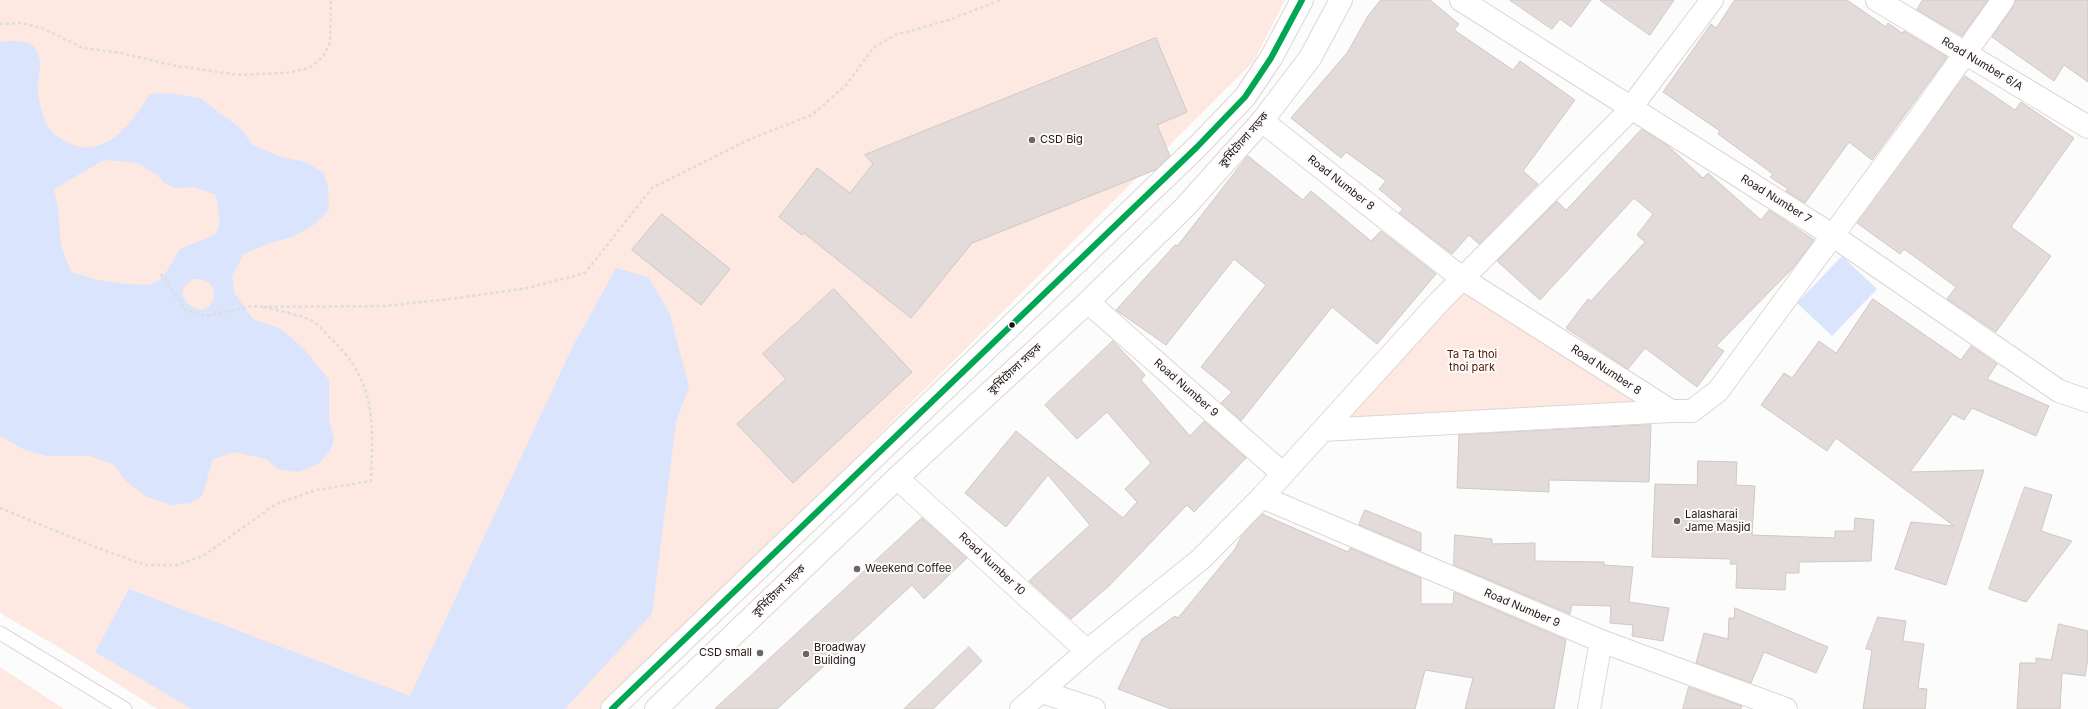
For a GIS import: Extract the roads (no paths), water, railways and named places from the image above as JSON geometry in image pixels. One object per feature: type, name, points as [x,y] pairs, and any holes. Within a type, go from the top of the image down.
[{"type":"street","points":[[612,709],[1197,147],[1245,97],[1271,58],[1302,0]]},
{"type":"street","name":"কুর্মিটোলা সড়ক","points":[[656,709],[897,478],[1088,302],[1186,206],[1262,121],[1310,58],[1341,0]]},
{"type":"street","name":"Road Number 7","points":[[1461,0],[1832,235],[2059,390],[2088,401]]},
{"type":"street","points":[[1021,709],[1087,651],[1202,558],[1283,474],[1440,301],[1626,114],[1712,0]]},
{"type":"street","name":"Road Number 6/A","points":[[1877,0],[2088,127]]},
{"type":"street","points":[[1670,412],[1692,411],[1718,391],[1917,121],[2003,0]]},
{"type":"street","name":"Road Number 8","points":[[1262,121],[1463,279],[1670,412]]},
{"type":"street","name":"Road Number 9","points":[[1088,302],[1283,474]]},
{"type":"street","name":"Road Number 8","points":[[1323,430],[1670,412]]},
{"type":"street","name":"Road Number 10","points":[[897,478],[1087,651]]},
{"type":"street","name":"Road Number 9","points":[[1262,496],[1601,641],[1786,709]]},
{"type":"street","points":[[1589,709],[1601,641]]},
{"type":"street","points":[[1042,692],[1094,709]]},
{"type":"lane","points":[[0,633],[125,709]]},
{"type":"water","points":[[21,41],[31,44],[34,47],[40,61],[38,94],[44,119],[50,130],[56,135],[77,146],[91,147],[103,144],[125,128],[150,94],[169,93],[200,98],[240,128],[253,145],[281,157],[305,162],[323,172],[328,185],[329,210],[315,224],[295,236],[270,243],[244,254],[232,276],[235,294],[253,319],[281,329],[303,348],[329,380],[329,419],[334,439],[330,451],[318,464],[299,472],[278,469],[266,459],[234,452],[213,459],[202,496],[190,503],[172,505],[147,497],[126,481],[113,464],[89,456],[47,456],[25,450],[0,436],[0,42]],"holes":[[[104,160],[138,163],[158,176],[165,184],[175,188],[194,187],[216,195],[220,222],[216,234],[180,249],[164,276],[150,285],[127,284],[98,280],[71,272],[61,245],[58,209],[54,189]],[[194,279],[206,281],[213,289],[214,297],[210,305],[204,309],[197,309],[185,300],[183,293],[185,286]]]},
{"type":"water","points":[[1842,256],[1877,289],[1832,336],[1797,303]]},
{"type":"water","points":[[616,268],[648,277],[670,314],[689,387],[676,422],[652,614],[565,709],[192,709],[95,652],[129,589],[410,696],[572,348]]},
{"type":"place","name":"CSD Big","points":[[1032,140]]},
{"type":"place","name":"Lalasharai Jame Masjid","points":[[1677,521]]},
{"type":"place","name":"Weekend Coffee","points":[[857,569]]},
{"type":"place","name":"CSD small","points":[[760,653]]},
{"type":"place","name":"Broadway Building","points":[[806,654]]},
{"type":"park label","name":"Ta Ta thoi thoi park","points":[[1472,361]]}]
